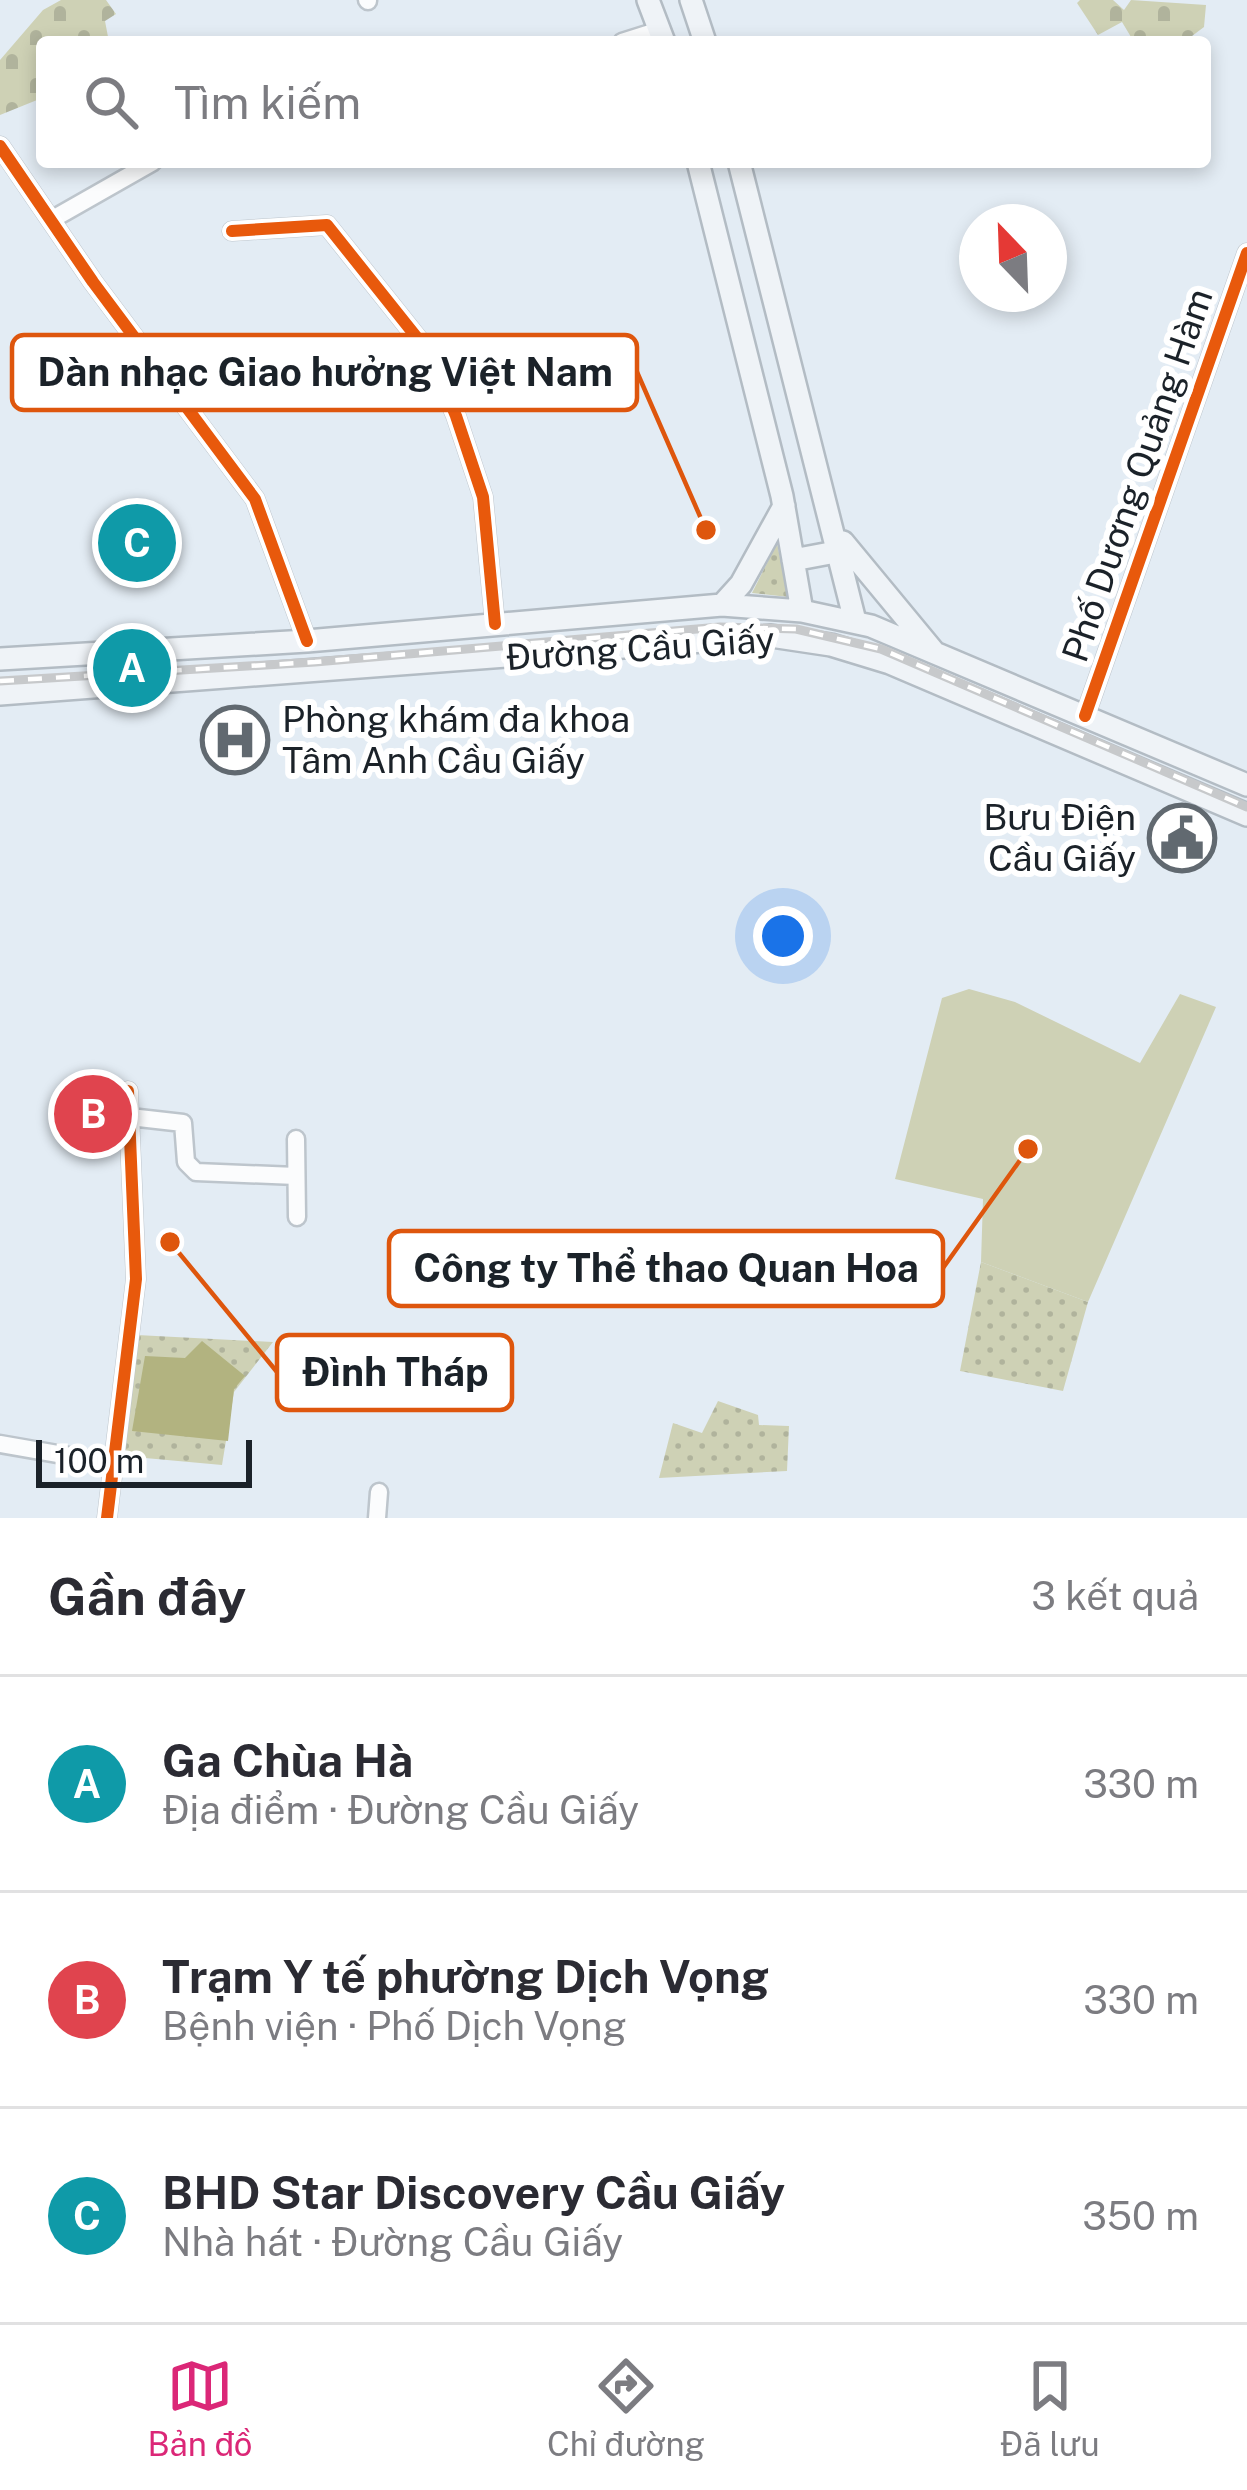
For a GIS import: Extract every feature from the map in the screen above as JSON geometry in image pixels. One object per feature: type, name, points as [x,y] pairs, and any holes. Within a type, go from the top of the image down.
[{"type":"main road","points":[[648,0],[662,36]]},
{"type":"main road","points":[[691,0],[703,36]]},
{"type":"main road","points":[[700,168],[784,506],[802,611]]},
{"type":"main road","points":[[742,168],[855,621]]},
{"type":"main road","points":[[722,605],[741,584],[784,506]]},
{"type":"main road","points":[[794,560],[838,541]]},
{"type":"main road","points":[[838,541],[935,653]]},
{"type":"main road","name":"Đường Cầu Giấy","points":[[0,659],[307,640],[722,605],[802,611],[855,621],[1247,785]]},
{"type":"main road","points":[[561,619],[565,651]]},
{"type":"main road","name":"Đường Cầu Giấy","points":[[0,694],[728,637],[831,645],[928,678],[1247,815]]},
{"type":"street","points":[[0,146],[255,500],[307,640]]},
{"type":"street","points":[[51,220],[142,168]]},
{"type":"street","points":[[232,232],[327,225],[430,354],[482,497],[495,624]]},
{"type":"street","name":"Phố Dương Quảng Hàm","points":[[1085,716],[1247,253]]},
{"type":"street","points":[[107,1518],[136,1279],[128,1091]]},
{"type":"street","points":[[130,1117],[183,1123],[191,1170],[296,1176]]},
{"type":"street","points":[[296,1139],[297,1217]]},
{"type":"street","points":[[0,1444],[115,1464]]},
{"type":"street","points":[[377,1518],[379,1492]]},
{"type":"green space","points":[[61,0],[106,0],[116,14],[105,21],[108,36],[36,36],[36,100],[0,115],[0,60],[43,10]]},
{"type":"green space","points":[[1113,0],[1124,10],[1131,0],[1206,5],[1204,27],[1192,36],[1130,36],[1122,22],[1098,35],[1077,3]]},
{"type":"green space","points":[[777,543],[788,597],[752,593]]},
{"type":"green space","points":[[969,989],[1015,1002],[1140,1063],[1180,994],[1216,1007],[1088,1302],[981,1262],[983,1199],[895,1179],[942,998]]},
{"type":"green space","points":[[981,1262],[1088,1302],[1063,1391],[960,1371]]},
{"type":"green space","points":[[137,1335],[273,1342],[234,1392],[222,1465],[123,1456]]},
{"type":"green space","points":[[718,1401],[758,1415],[759,1425],[789,1426],[787,1471],[659,1478],[673,1423],[702,1433]]},
{"type":"shaded area","points":[[202,1341],[245,1376],[234,1389],[228,1441],[132,1431],[145,1356],[185,1358]]},
{"type":"railway","points":[[0,681],[315,662],[720,627],[796,629],[881,649],[1247,807]]},
{"type":"cycle path","points":[[0,146],[93,282],[255,499],[307,641]]},
{"type":"cycle path","points":[[232,231],[327,225],[430,354],[483,497],[495,624]]},
{"type":"cycle path","points":[[1085,716],[1247,253]]},
{"type":"cycle path","points":[[107,1518],[136,1279],[128,1091]]},
{"type":"place","name":"Dàn nhạc Giao hưởng Việt Nam","points":[[706,530]]},
{"type":"place","name":"BHD Star Discovery Cầu Giấy","points":[[137,543]]},
{"type":"place","name":"Ga Chùa Hà","points":[[132,668]]},
{"type":"place","name":"Phòng khám đa khoa Tâm Anh Cầu Giấy","points":[[235,740]]},
{"type":"place","name":"Bưu Điện Cầu Giấy","points":[[1182,838]]},
{"type":"place","name":"Trạm Y tế phường Dịch Vọng","points":[[93,1114]]},
{"type":"place","name":"Công ty Thể thao Quan Hoa","points":[[1028,1149]]},
{"type":"place","name":"Đình Tháp","points":[[170,1242]]}]
